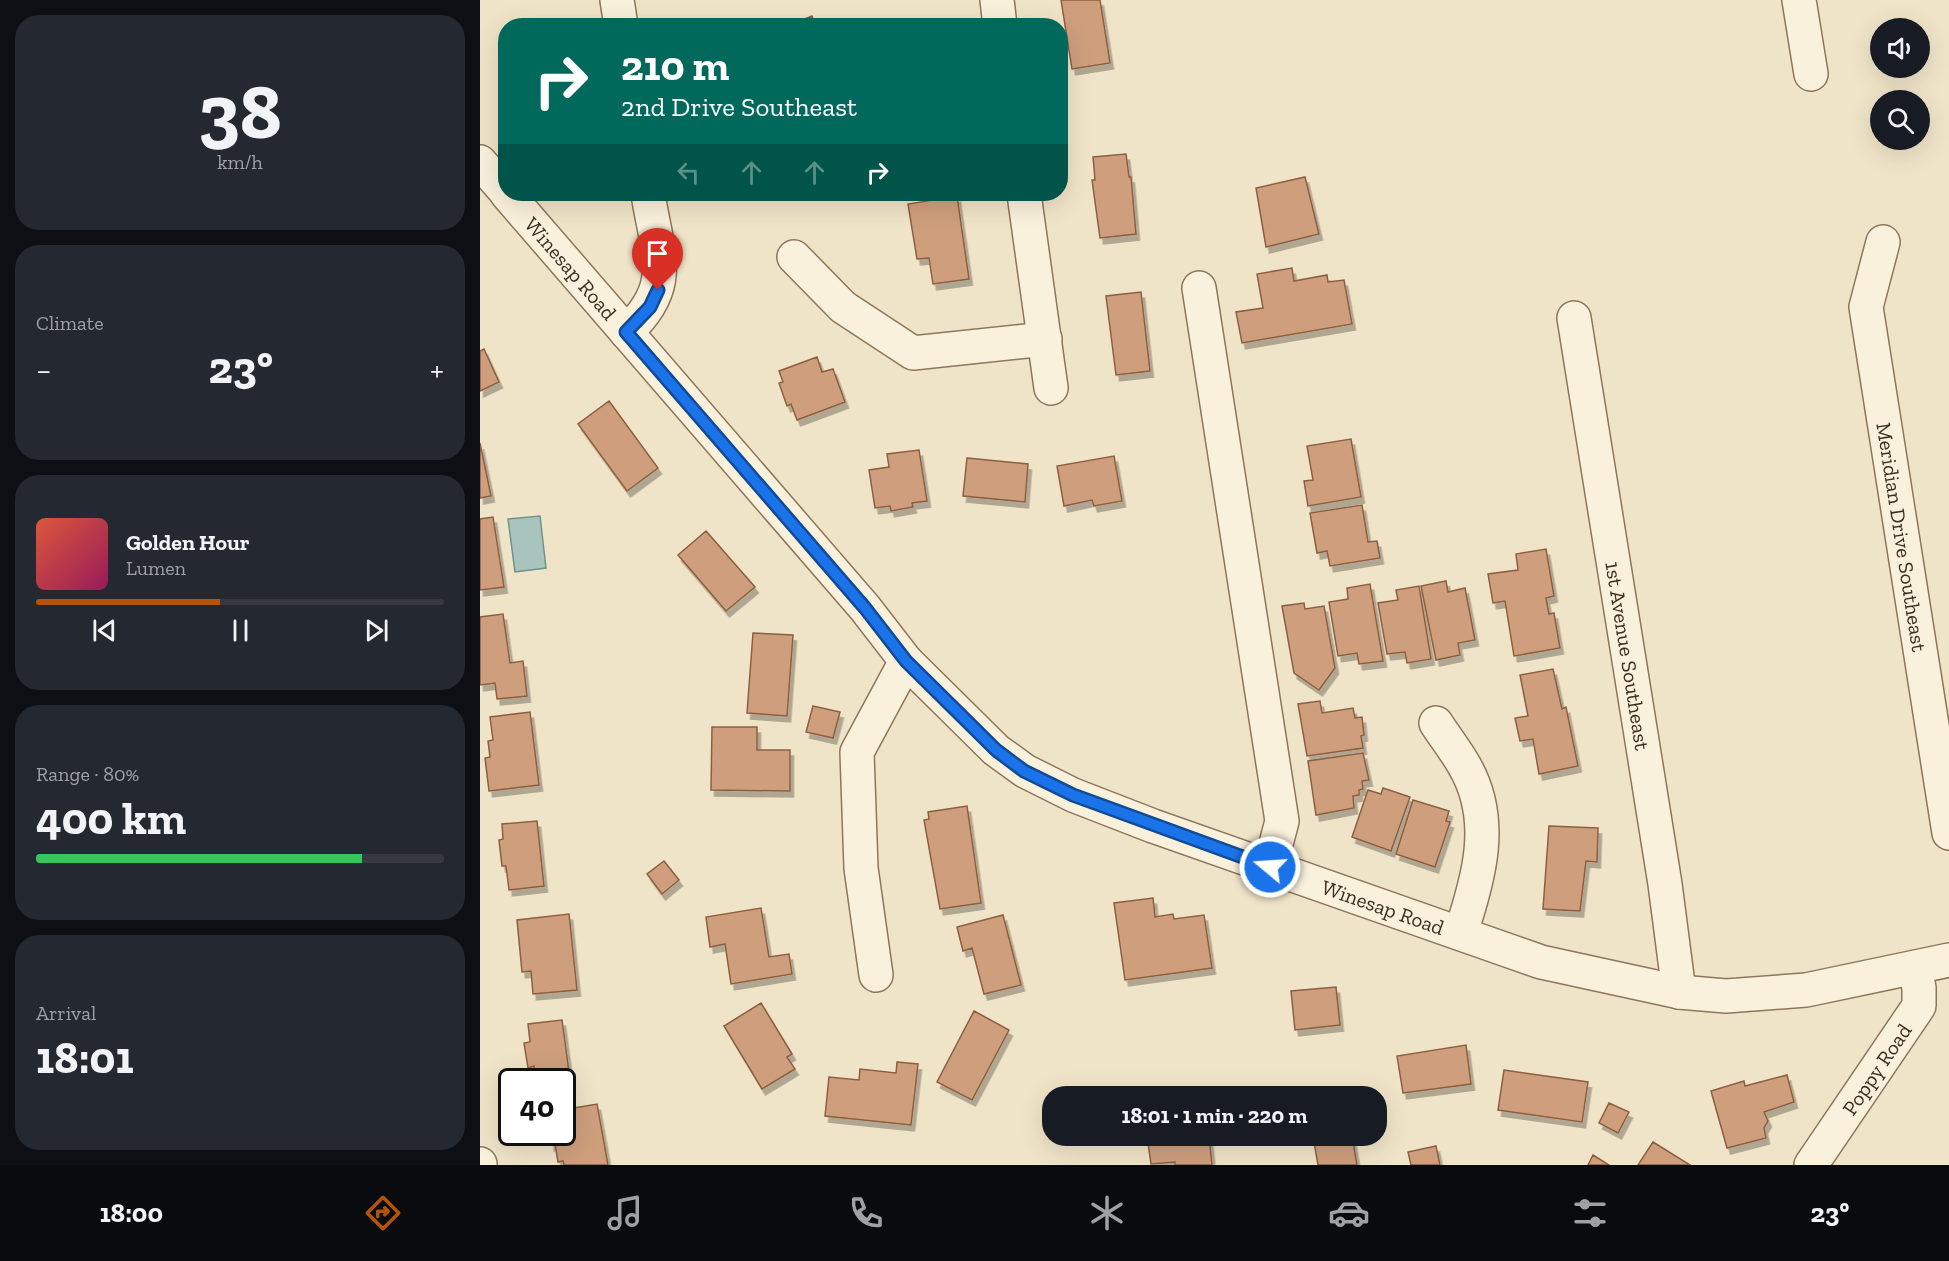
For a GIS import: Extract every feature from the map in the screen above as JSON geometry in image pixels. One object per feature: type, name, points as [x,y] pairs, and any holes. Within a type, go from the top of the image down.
[{"type":"street","points":[[617,0],[620,18]]},
{"type":"street","points":[[997,0],[999,18]]},
{"type":"street","points":[[1799,0],[1811,74]]},
{"type":"street","name":"Winesap Road","points":[[480,162],[498,183]]},
{"type":"street","name":"Winesap Road","points":[[513,201],[865,608],[906,661],[996,750],[1024,771],[1073,795],[1541,962],[1679,992],[1726,996],[1806,990],[1949,960]]},
{"type":"street","points":[[626,332],[650,307],[658,290],[660,273],[649,201]]},
{"type":"street","points":[[1025,201],[1052,388]]},
{"type":"street","name":"Meridian Drive Southeast","points":[[1883,242],[1866,307],[1949,832]]},
{"type":"street","points":[[794,257],[843,307],[913,353],[1045,339]]},
{"type":"street","points":[[1199,288],[1282,821],[1270,867]]},
{"type":"street","name":"1st Avenue Southeast","points":[[1574,318],[1663,872],[1679,992]]},
{"type":"street","points":[[876,975],[861,868],[857,752],[906,661]]},
{"type":"street","points":[[1436,723],[1466,767],[1480,805],[1483,846],[1473,894],[1461,932]]},
{"type":"street","name":"Poppy Road","points":[[1811,1165],[1919,1006],[1919,988],[1915,968]]},
{"type":"water","points":[[540,516],[546,568],[515,572],[508,519]]},
{"type":"building","points":[[1061,0],[1100,0],[1110,63],[1072,69],[1068,44],[1068,18],[1064,18]]},
{"type":"building","points":[[1126,154],[1129,177],[1131,177],[1136,234],[1100,238],[1092,180],[1095,180],[1093,157]]},
{"type":"building","points":[[1305,177],[1319,234],[1266,247],[1256,188]]},
{"type":"building","points":[[926,201],[958,201],[969,279],[933,284],[929,258],[917,259],[908,204]]},
{"type":"building","points":[[1292,268],[1294,281],[1327,275],[1328,282],[1344,280],[1352,324],[1242,343],[1236,312],[1263,308],[1257,274]]},
{"type":"building","points":[[1141,292],[1150,371],[1116,375],[1106,296]]},
{"type":"building","points":[[484,349],[499,382],[480,391],[480,351]]},
{"type":"building","points":[[817,357],[822,372],[833,369],[845,402],[797,420],[791,404],[787,406],[779,383],[783,382],[779,371]]},
{"type":"building","points":[[609,401],[658,468],[627,491],[578,424]]},
{"type":"building","points":[[1351,439],[1361,497],[1308,506],[1304,481],[1313,480],[1307,446]]},
{"type":"building","points":[[480,443],[491,496],[480,498]]},
{"type":"building","points":[[919,450],[927,501],[912,503],[913,507],[891,511],[890,506],[875,508],[869,470],[889,467],[887,454]]},
{"type":"building","points":[[1114,456],[1122,501],[1094,506],[1092,500],[1064,506],[1057,466]]},
{"type":"building","points":[[967,458],[1028,464],[1025,502],[963,496]]},
{"type":"building","points":[[1362,505],[1368,542],[1377,541],[1380,558],[1330,566],[1327,551],[1317,553],[1310,513]]},
{"type":"building","points":[[493,517],[504,587],[480,590],[480,519]]},
{"type":"building","points":[[706,531],[755,587],[726,611],[678,555]]},
{"type":"building","points":[[1546,549],[1554,596],[1546,598],[1549,614],[1554,613],[1560,648],[1514,656],[1505,601],[1493,603],[1488,574],[1518,570],[1516,554]]},
{"type":"building","points":[[1446,581],[1448,592],[1465,588],[1475,640],[1458,643],[1460,655],[1436,660],[1421,586]]},
{"type":"building","points":[[1370,584],[1383,661],[1359,664],[1357,653],[1338,656],[1329,602],[1348,599],[1347,588]]},
{"type":"building","points":[[1419,586],[1431,659],[1407,663],[1405,652],[1387,654],[1378,603],[1398,600],[1396,590]]},
{"type":"building","points":[[1304,603],[1305,609],[1324,606],[1335,668],[1319,690],[1294,673],[1282,606]]},
{"type":"building","points":[[503,614],[510,663],[523,661],[527,696],[497,699],[495,683],[480,685],[480,617]]},
{"type":"building","points":[[753,633],[793,635],[787,716],[747,713]]},
{"type":"building","points":[[1553,669],[1562,709],[1566,707],[1578,766],[1539,774],[1533,739],[1520,741],[1515,718],[1528,716],[1520,675]]},
{"type":"building","points":[[1320,701],[1322,713],[1353,708],[1355,718],[1362,717],[1363,748],[1307,756],[1298,704]]},
{"type":"building","points":[[813,706],[840,712],[833,738],[806,732]]},
{"type":"building","points":[[530,712],[539,785],[489,791],[485,758],[490,757],[488,741],[493,740],[490,717]]},
{"type":"building","points":[[712,727],[757,727],[757,750],[790,750],[790,791],[711,790]]},
{"type":"building","points":[[1363,753],[1369,780],[1362,781],[1363,789],[1359,790],[1359,795],[1353,796],[1354,808],[1316,815],[1308,761]]},
{"type":"building","points":[[1383,788],[1410,797],[1391,851],[1352,837],[1368,790],[1381,794]]},
{"type":"building","points":[[1413,800],[1449,811],[1446,821],[1450,822],[1435,867],[1396,854]]},
{"type":"building","points":[[967,806],[981,903],[940,909],[924,820],[929,819],[928,812]]},
{"type":"building","points":[[537,821],[544,886],[509,890],[506,866],[502,866],[499,840],[503,839],[502,824]]},
{"type":"building","points":[[1549,826],[1598,828],[1597,862],[1586,861],[1580,911],[1543,909]]},
{"type":"building","points":[[664,861],[679,880],[662,894],[647,874]]},
{"type":"building","points":[[1153,898],[1155,917],[1173,914],[1174,919],[1204,915],[1212,968],[1125,980],[1114,903]]},
{"type":"building","points":[[761,908],[769,957],[789,954],[792,974],[731,984],[725,944],[710,947],[706,917]]},
{"type":"building","points":[[569,914],[577,990],[533,994],[531,971],[522,972],[517,920]]},
{"type":"building","points":[[1003,915],[1021,985],[984,994],[972,948],[963,951],[957,927]]},
{"type":"building","points":[[1336,987],[1340,1025],[1295,1030],[1291,991]]},
{"type":"building","points":[[761,1003],[792,1054],[787,1057],[795,1069],[762,1089],[724,1026]]},
{"type":"building","points":[[974,1011],[1009,1030],[972,1100],[937,1082]]},
{"type":"building","points":[[562,1020],[568,1068],[534,1068],[534,1066],[528,1068],[524,1043],[530,1042],[528,1024]]},
{"type":"building","points":[[1466,1045],[1471,1084],[1403,1093],[1397,1056]]},
{"type":"building","points":[[897,1062],[918,1064],[911,1125],[825,1116],[829,1077],[859,1080],[860,1069],[896,1073]]},
{"type":"building","points":[[1504,1070],[1588,1082],[1582,1122],[1498,1110]]},
{"type":"building","points":[[1787,1075],[1794,1102],[1764,1112],[1768,1121],[1764,1128],[1766,1138],[1727,1148],[1711,1091],[1744,1081],[1745,1086]]},
{"type":"building","points":[[1609,1103],[1629,1112],[1618,1133],[1599,1123]]},
{"type":"building","points":[[597,1104],[608,1165],[564,1165],[563,1161],[558,1162],[555,1146],[576,1146],[576,1108]]},
{"type":"building","points":[[1653,1142],[1690,1165],[1638,1165]]},
{"type":"building","points":[[1148,1146],[1210,1146],[1212,1165],[1175,1165],[1175,1162],[1151,1164]]},
{"type":"building","points":[[1315,1146],[1354,1146],[1357,1165],[1318,1165]]},
{"type":"building","points":[[1436,1146],[1440,1165],[1411,1165],[1408,1152]]},
{"type":"building","points":[[1593,1155],[1609,1165],[1588,1165]]},
{"type":"route","points":[[658,290],[650,307],[626,332],[865,608],[906,661],[996,750],[1024,771],[1073,795],[1270,867]]}]
